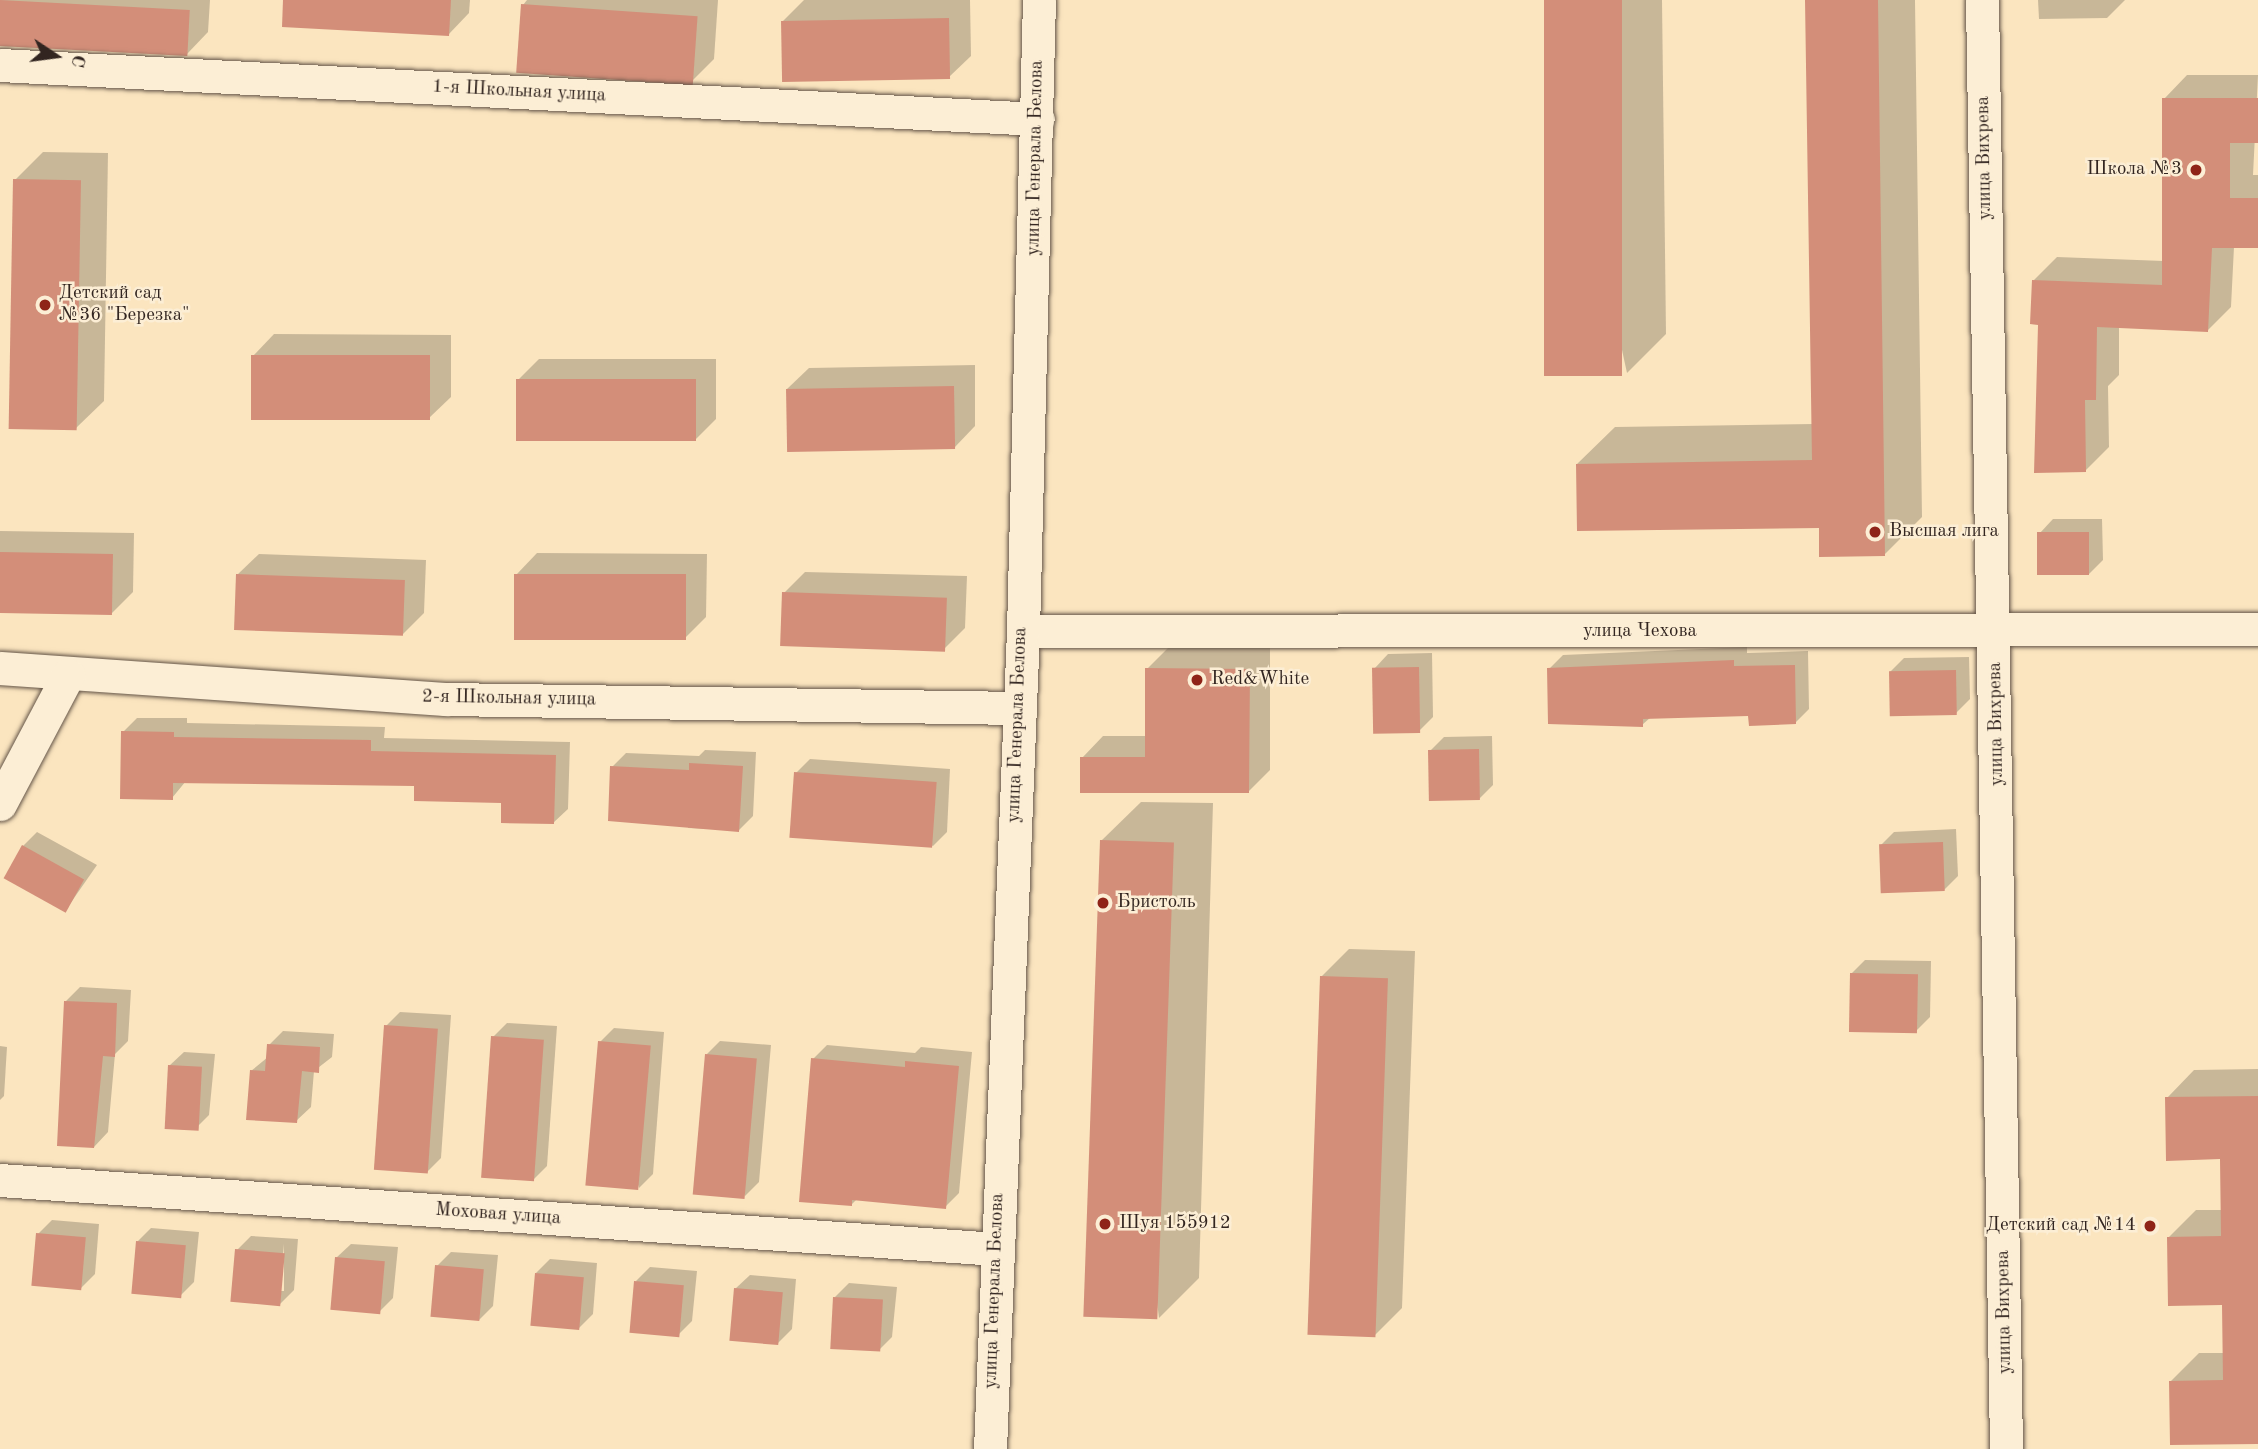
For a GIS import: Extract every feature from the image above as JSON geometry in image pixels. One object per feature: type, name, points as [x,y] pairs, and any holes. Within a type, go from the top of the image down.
[{"type":"street","name":"улица Генерала Белова","points":[[990,1449],[1023,631],[1039,0]]},
{"type":"street","name":"улица Вихрева","points":[[1982,0],[1996,631],[2007,1449]]},
{"type":"street","name":"1-я Школьная улица","points":[[0,65],[1038,119]]},
{"type":"street","name":"улица Чехова","points":[[1023,631],[2258,629]]},
{"type":"street","name":"2-я Школьная улица","points":[[0,668],[68,676],[446,699],[1019,708]]},
{"type":"street","points":[[0,804],[68,676]]},
{"type":"street","name":"Моховая улица","points":[[0,1180],[996,1249]]},
{"type":"building","points":[[0,0],[190,10],[187,56],[0,46]]},
{"type":"building","points":[[283,0],[451,0],[449,36],[282,27]]},
{"type":"building","points":[[1544,0],[1622,0],[1622,376],[1544,376]]},
{"type":"building","points":[[1805,0],[1878,0],[1885,556],[1819,557],[1819,528],[1577,531],[1576,464],[1812,460]]},
{"type":"building","points":[[521,4],[698,16],[693,85],[516,73]]},
{"type":"building","points":[[949,18],[950,79],[782,82],[781,21]]},
{"type":"building","points":[[2162,98],[2258,98],[2258,143],[2230,143],[2230,198],[2258,198],[2258,248],[2212,248],[2208,332],[2097,327],[2096,400],[2085,400],[2086,472],[2034,473],[2038,325],[2030,324],[2032,280],[2162,285]]},
{"type":"building","name":"Детский сад №36 \"Березка\"","points":[[13,179],[81,180],[77,430],[9,429]]},
{"type":"building","points":[[251,355],[430,355],[430,420],[251,420]]},
{"type":"building","points":[[516,379],[696,379],[696,441],[516,441]]},
{"type":"building","points":[[954,386],[955,449],[787,452],[786,389]]},
{"type":"building","points":[[2037,532],[2089,532],[2089,575],[2037,575]]},
{"type":"building","points":[[0,552],[113,554],[112,615],[0,613]]},
{"type":"building","points":[[236,574],[405,580],[403,636],[234,630]]},
{"type":"building","points":[[514,574],[686,574],[686,640],[514,640]]},
{"type":"building","points":[[782,592],[947,598],[945,652],[780,646]]},
{"type":"building","points":[[1734,660],[1734,666],[1795,665],[1796,724],[1749,726],[1748,716],[1643,719],[1643,727],[1548,724],[1547,668]]},
{"type":"building","points":[[1419,667],[1420,733],[1373,734],[1372,668]]},
{"type":"building","points":[[1145,668],[1250,669],[1249,793],[1080,793],[1080,757],[1145,757]]},
{"type":"building","points":[[1956,670],[1957,715],[1890,716],[1889,671]]},
{"type":"building","points":[[121,731],[174,732],[174,737],[371,740],[371,751],[556,755],[554,824],[501,823],[501,803],[414,801],[414,786],[173,783],[173,800],[120,799]]},
{"type":"building","points":[[1479,749],[1480,800],[1429,801],[1428,750]]},
{"type":"building","points":[[689,763],[743,766],[739,832],[608,821],[610,766],[689,770]]},
{"type":"building","points":[[794,772],[937,782],[932,848],[789,838]]},
{"type":"building","points":[[1100,840],[1174,843],[1157,1319],[1083,1317]]},
{"type":"building","points":[[1943,842],[1945,891],[1881,893],[1879,844]]},
{"type":"building","points":[[22,845],[84,879],[66,913],[4,878]]},
{"type":"building","points":[[1850,973],[1918,974],[1917,1033],[1849,1032]]},
{"type":"building","points":[[1320,976],[1388,978],[1375,1337],[1307,1335]]},
{"type":"building","points":[[64,1001],[117,1003],[115,1057],[103,1056],[94,1148],[57,1146]]},
{"type":"building","points":[[384,1025],[438,1029],[428,1173],[374,1170]]},
{"type":"building","points":[[491,1036],[544,1040],[534,1181],[481,1178]]},
{"type":"building","points":[[598,1041],[651,1046],[638,1190],[585,1185]]},
{"type":"building","points":[[267,1044],[320,1047],[319,1073],[302,1071],[297,1123],[246,1120],[250,1070],[265,1071]]},
{"type":"building","points":[[705,1054],[757,1059],[745,1199],[693,1194]]},
{"type":"building","points":[[811,1058],[905,1067],[905,1061],[959,1066],[946,1209],[852,1200],[852,1206],[799,1202]]},
{"type":"building","points":[[168,1065],[202,1067],[199,1131],[165,1129]]},
{"type":"building","points":[[2258,1096],[2258,1444],[2170,1445],[2169,1381],[2223,1380],[2222,1305],[2168,1306],[2167,1237],[2221,1236],[2220,1159],[2166,1161],[2165,1097]]},
{"type":"building","points":[[36,1233],[86,1237],[81,1290],[31,1286]]},
{"type":"building","points":[[136,1241],[186,1245],[181,1298],[131,1294]]},
{"type":"building","points":[[235,1249],[285,1253],[280,1306],[230,1302]]},
{"type":"building","points":[[335,1257],[385,1261],[380,1314],[330,1310]]},
{"type":"building","points":[[435,1265],[484,1269],[479,1321],[430,1317]]},
{"type":"building","points":[[535,1273],[584,1277],[579,1330],[530,1326]]},
{"type":"building","points":[[634,1281],[684,1285],[679,1337],[629,1333]]},
{"type":"building","points":[[734,1288],[783,1292],[778,1345],[729,1341]]},
{"type":"building","points":[[833,1297],[883,1300],[880,1352],[830,1349]]},
{"type":"place","name":"Школа №3","points":[[2196,170]]},
{"type":"place","name":"Детский сад №36 \"Березка\"","points":[[45,305]]},
{"type":"place","name":"Высшая лига","points":[[1875,532]]},
{"type":"place","name":"Red&White","points":[[1197,680]]},
{"type":"place","name":"Бристоль","points":[[1103,903]]},
{"type":"place","name":"Шуя 155912","points":[[1105,1224]]},
{"type":"place","name":"Детский сад №14","points":[[2150,1226]]}]
